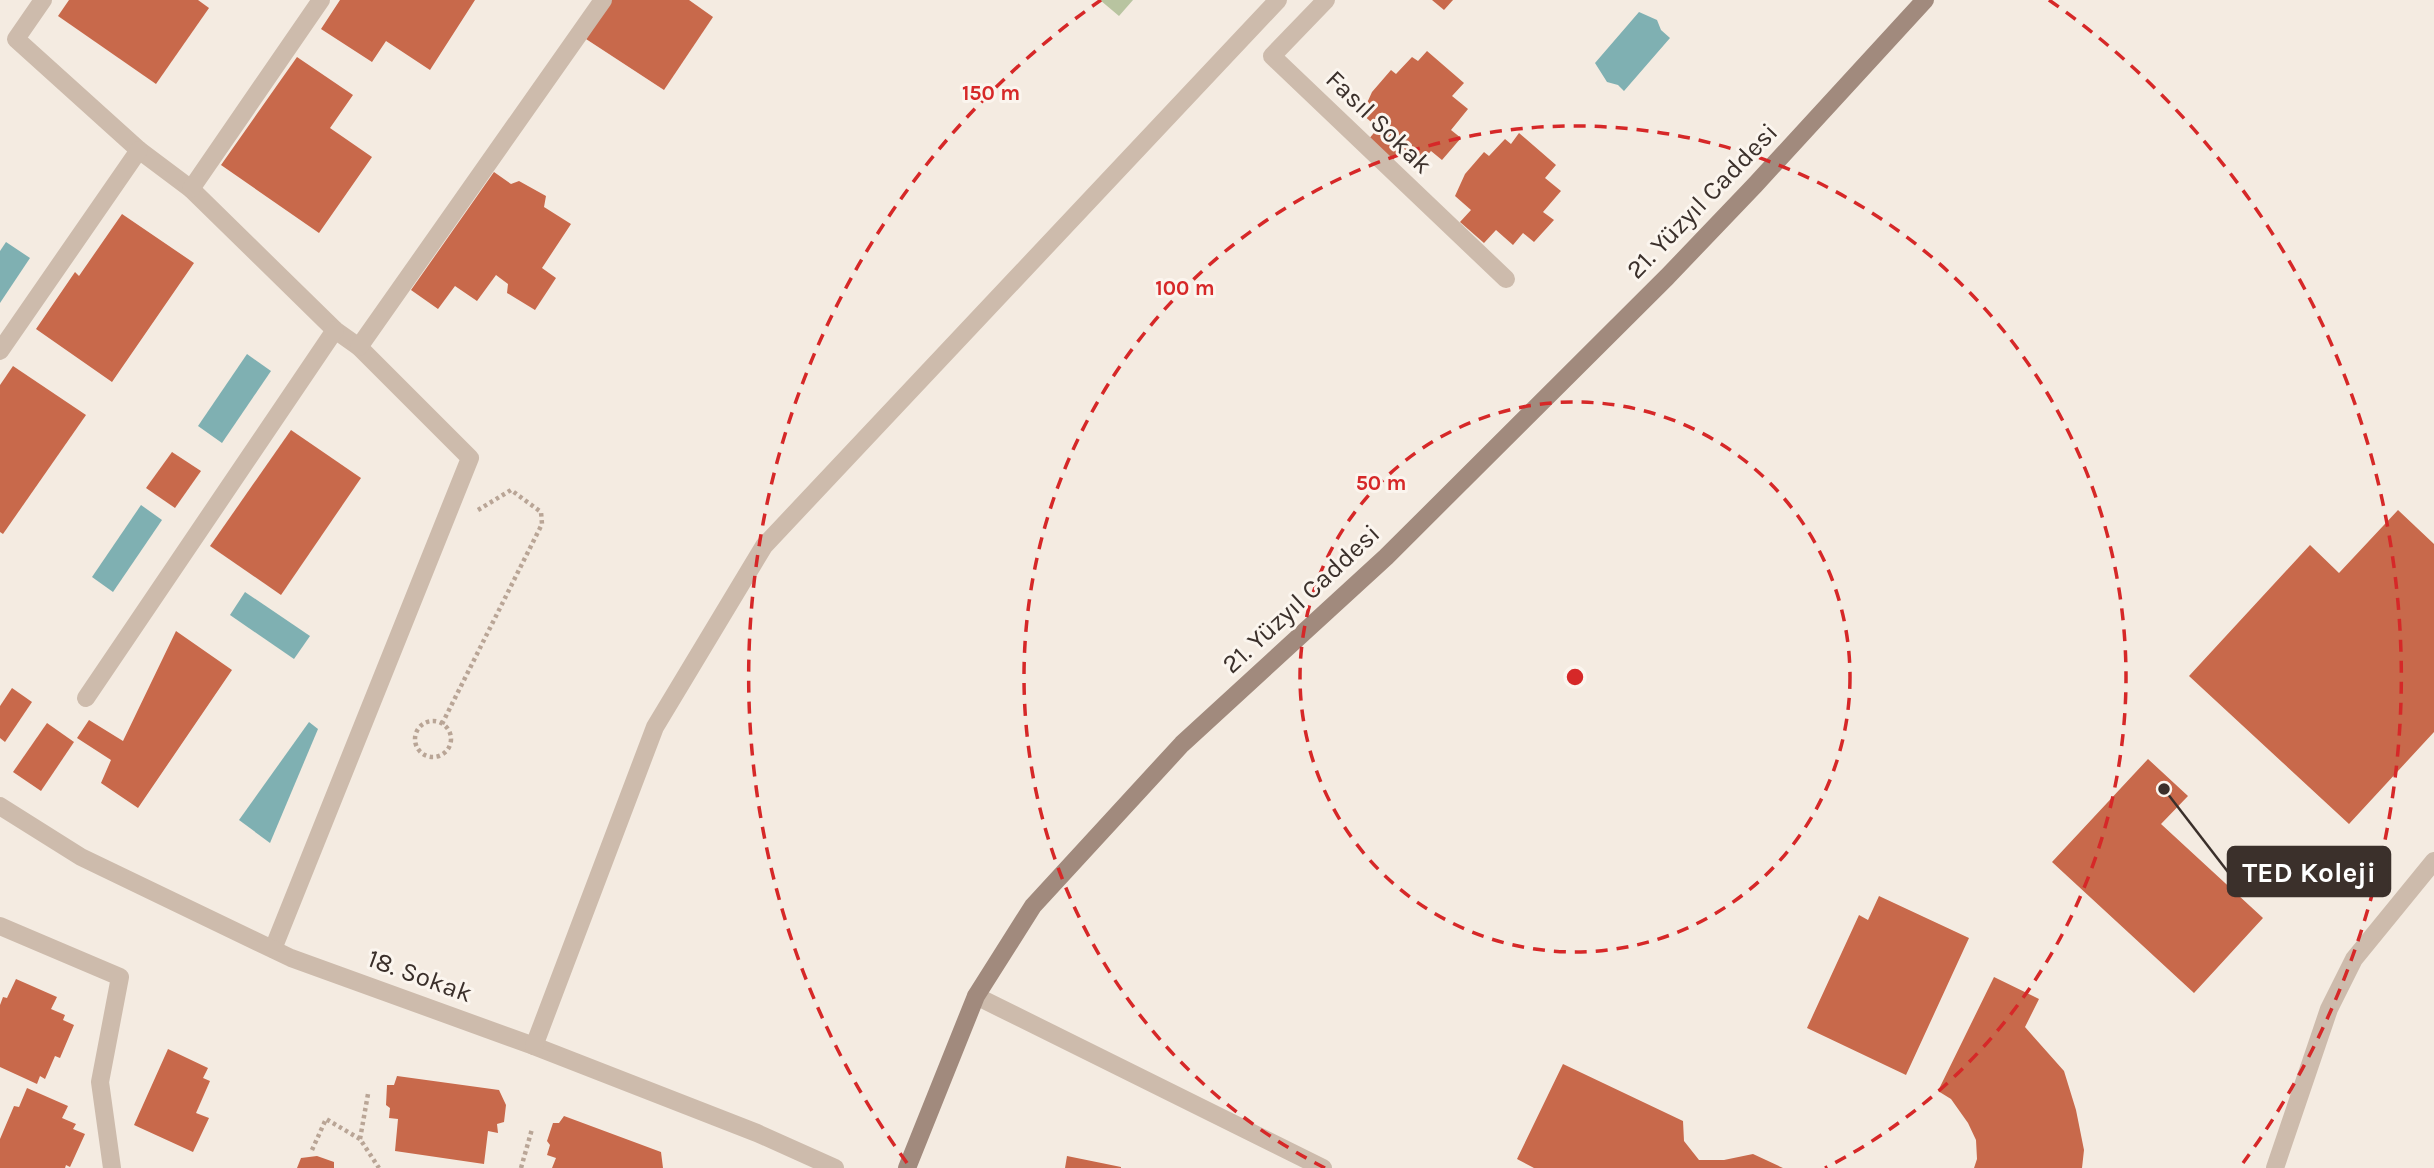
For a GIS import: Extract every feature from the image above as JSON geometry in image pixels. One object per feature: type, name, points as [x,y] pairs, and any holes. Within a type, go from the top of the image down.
[{"type":"street","points":[[43,0],[16,39],[139,149],[191,189],[335,330],[359,347],[470,458],[273,949]]},
{"type":"street","points":[[191,189],[321,0]]},
{"type":"street","points":[[359,347],[603,0]]},
{"type":"street","points":[[534,1046],[654,727],[764,546],[1278,0]]},
{"type":"street","name":"Fasıl Sokak","points":[[1326,0],[1272,56],[1506,279]]},
{"type":"street","name":"21. Yüzyıl Caddesi","points":[[907,1168],[976,996],[1034,906],[1182,744],[1386,557],[1667,277],[1925,0]]},
{"type":"street","points":[[0,351],[139,149]]},
{"type":"street","points":[[86,698],[335,330]]},
{"type":"street","name":"18. Sokak","points":[[0,806],[81,858],[291,957],[534,1046],[757,1133],[835,1168]]},
{"type":"street","points":[[2275,1168],[2329,1009],[2354,959],[2434,861]]},
{"type":"street","points":[[0,926],[120,976],[100,1082],[112,1168]]},
{"type":"street","points":[[976,996],[1323,1168]]},
{"type":"path","points":[[439,535],[511,490],[541,512],[542,524],[442,723]]},
{"type":"path","points":[[428,722],[442,723],[451,736],[449,749],[439,756],[427,756],[418,749],[416,733],[428,722]]},
{"type":"path","points":[[360,1139],[368,1094]]},
{"type":"path","points":[[312,1150],[326,1119],[360,1139],[379,1168]]},
{"type":"path","points":[[521,1168],[532,1129]]},
{"type":"green space","points":[[1100,0],[1133,0],[1119,16]]},
{"type":"water","points":[[1639,12],[1657,20],[1661,30],[1670,38],[1624,91],[1618,85],[1607,82],[1595,63]]},
{"type":"water","points":[[6,242],[30,258],[0,303],[0,251]]},
{"type":"water","points":[[247,354],[271,371],[222,443],[198,426]]},
{"type":"water","points":[[141,505],[162,520],[113,592],[92,577]]},
{"type":"water","points":[[245,592],[310,636],[294,659],[230,615]]},
{"type":"water","points":[[309,722],[318,729],[270,843],[239,820]]},
{"type":"building","points":[[69,0],[198,0],[209,8],[156,84],[58,16]]},
{"type":"building","points":[[340,0],[475,0],[430,70],[386,41],[372,62],[321,29]]},
{"type":"building","points":[[611,0],[689,0],[713,17],[664,90],[586,39]]},
{"type":"building","points":[[1432,0],[1453,0],[1444,10]]},
{"type":"building","points":[[1427,51],[1464,83],[1452,96],[1468,109],[1451,130],[1461,138],[1442,160],[1431,151],[1420,163],[1403,148],[1392,161],[1368,140],[1378,128],[1362,114],[1372,92],[1391,70],[1396,74],[1412,57],[1418,61]]},
{"type":"building","points":[[297,57],[353,95],[330,128],[372,157],[319,233],[221,165]]},
{"type":"building","points":[[1519,133],[1556,165],[1545,178],[1561,191],[1543,212],[1554,220],[1534,242],[1523,233],[1513,245],[1496,230],[1484,243],[1460,222],[1471,210],[1455,196],[1465,174],[1484,152],[1489,156],[1505,139],[1511,144]]},
{"type":"building","points":[[494,172],[511,184],[519,181],[546,196],[544,207],[571,224],[542,268],[556,278],[535,310],[507,293],[508,284],[496,275],[477,301],[455,286],[438,309],[411,290]]},
{"type":"building","points":[[122,214],[194,263],[112,382],[36,329],[75,272],[79,276]]},
{"type":"building","points":[[13,366],[86,415],[3,534],[0,532],[0,385]]},
{"type":"building","points":[[291,430],[361,478],[281,595],[210,546]]},
{"type":"building","points":[[172,452],[201,471],[175,508],[146,488]]},
{"type":"building","points":[[2398,510],[2434,544],[2434,732],[2349,824],[2189,676],[2310,545],[2339,573]]},
{"type":"building","points":[[176,631],[232,670],[138,808],[101,783],[111,760],[77,738],[89,720],[123,741]]},
{"type":"building","points":[[12,688],[32,702],[5,742],[0,738],[0,706]]},
{"type":"building","points":[[47,723],[74,742],[41,791],[13,772]]},
{"type":"building","points":[[2148,759],[2188,796],[2161,824],[2263,918],[2194,993],[2052,862]]},
{"type":"building","points":[[1879,896],[1969,938],[1906,1075],[1807,1028],[1859,915],[1868,920]]},
{"type":"building","points":[[1994,977],[2039,999],[2025,1027],[2064,1071],[2084,1150],[2082,1168],[1974,1168],[1977,1159],[1976,1140],[1951,1099],[1938,1091]]},
{"type":"building","points":[[16,979],[57,997],[51,1009],[65,1015],[63,1020],[74,1025],[60,1058],[55,1056],[45,1079],[40,1076],[37,1084],[0,1067],[0,1005],[3,997],[7,998]]},
{"type":"building","points":[[168,1049],[208,1068],[203,1078],[210,1081],[196,1113],[209,1118],[193,1152],[134,1125]]},
{"type":"building","points":[[1563,1064],[1683,1121],[1684,1141],[1699,1160],[1724,1160],[1753,1154],[1783,1168],[1534,1168],[1517,1159]]},
{"type":"building","points":[[397,1076],[499,1090],[506,1105],[504,1122],[497,1124],[498,1133],[488,1131],[484,1164],[395,1151],[398,1119],[389,1118],[390,1108],[386,1105],[387,1085],[394,1085]]},
{"type":"building","points":[[27,1088],[68,1106],[62,1118],[76,1124],[73,1129],[85,1134],[70,1167],[0,1168],[0,1139],[14,1106],[19,1107]]},
{"type":"building","points":[[564,1116],[661,1152],[663,1168],[552,1168],[556,1158],[547,1155],[550,1145],[547,1141],[553,1123],[559,1123]]},
{"type":"building","points":[[317,1156],[334,1162],[334,1168],[297,1168],[301,1158]]},
{"type":"building","points":[[1067,1156],[1121,1167],[1121,1168],[1065,1168]]},
{"type":"place","name":"TED Koleji","points":[[2164,789]]}]
